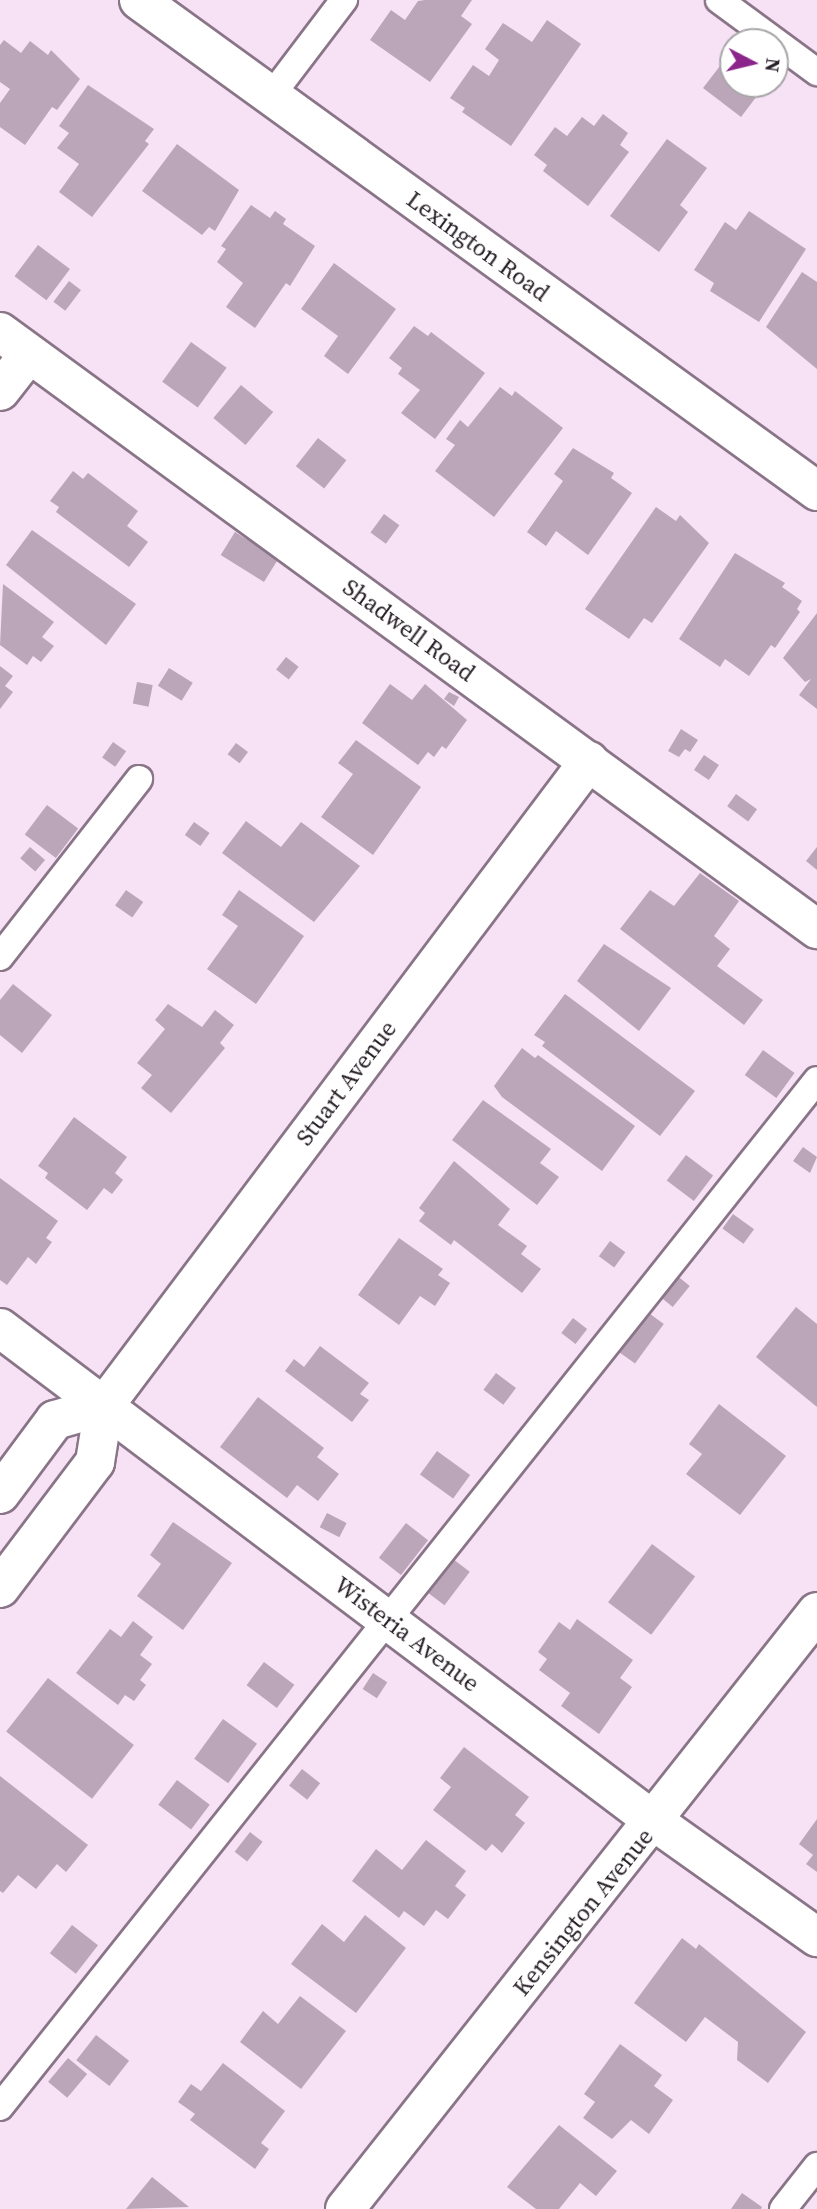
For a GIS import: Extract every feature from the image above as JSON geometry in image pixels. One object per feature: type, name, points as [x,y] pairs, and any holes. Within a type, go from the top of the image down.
[{"type":"street","name":"Lexington Road","points":[[139,0],[817,491]]},
{"type":"street","points":[[0,391],[14,343]]},
{"type":"street","name":"Shadwell Road","points":[[14,343],[817,929]]},
{"type":"street","name":"Stuart Avenue","points":[[0,1588],[94,1462],[104,1406],[589,761]]},
{"type":"street","name":"Wisteria Avenue","points":[[0,1328],[655,1822],[817,1937]]},
{"type":"street","points":[[0,1494],[55,1420],[104,1406]]},
{"type":"street","name":"Kensington Avenue","points":[[345,2209],[655,1822],[817,1612]]},
{"type":"lane","points":[[271,96],[344,0]]},
{"type":"lane","points":[[719,0],[817,72]]},
{"type":"lane","points":[[0,957],[139,779]]},
{"type":"lane","points":[[0,2107],[817,1080]]},
{"type":"lane","points":[[783,2209],[817,2166]]},
{"type":"building","points":[[472,0],[461,16],[472,24],[430,82],[370,40],[391,10],[405,20],[418,1]]},
{"type":"building","points":[[547,20],[581,44],[511,146],[462,112],[465,108],[450,98],[473,65],[489,76],[499,60],[485,49],[503,23],[532,42]]},
{"type":"building","points":[[4,40],[21,53],[30,41],[48,55],[51,50],[80,79],[57,110],[52,107],[25,145],[0,127],[0,103],[10,89],[0,82],[0,45]]},
{"type":"building","points":[[719,67],[719,98],[755,98],[741,117],[703,88]]},
{"type":"building","points":[[88,85],[154,129],[145,141],[149,144],[92,217],[59,192],[79,164],[57,148],[69,133],[59,126]]},
{"type":"building","points":[[603,114],[628,133],[620,145],[629,152],[588,206],[543,171],[547,165],[534,155],[555,127],[567,136],[582,117],[594,126]]},
{"type":"building","points":[[667,139],[707,168],[680,205],[688,212],[659,252],[610,216]]},
{"type":"building","points":[[177,144],[239,190],[215,231],[209,227],[202,235],[142,191]]},
{"type":"building","points":[[251,205],[270,218],[275,211],[286,219],[283,224],[315,246],[290,286],[286,283],[255,328],[226,307],[243,283],[217,262],[226,249],[221,246]]},
{"type":"building","points":[[749,211],[806,249],[759,322],[710,291],[714,283],[694,270],[725,222],[736,230]]},
{"type":"building","points":[[38,245],[70,269],[46,300],[15,276]]},
{"type":"building","points":[[334,263],[396,309],[348,374],[324,356],[338,336],[301,309]]},
{"type":"building","points":[[802,272],[817,282],[817,369],[766,327]]},
{"type":"building","points":[[69,281],[81,290],[65,311],[53,302]]},
{"type":"building","points":[[414,326],[428,336],[431,332],[485,373],[435,439],[401,413],[420,390],[398,374],[402,368],[389,358]]},
{"type":"building","points":[[191,342],[227,368],[198,408],[162,382]]},
{"type":"building","points":[[241,385],[273,412],[246,445],[213,418]]},
{"type":"building","points":[[500,387],[512,396],[515,391],[563,428],[494,517],[435,471],[455,445],[446,439],[460,420],[468,427]]},
{"type":"building","points":[[318,438],[346,460],[324,489],[296,466]]},
{"type":"building","points":[[573,448],[614,473],[611,478],[632,493],[588,555],[556,531],[546,546],[527,532],[563,481],[554,474]]},
{"type":"building","points":[[73,471],[83,479],[88,473],[138,511],[127,526],[148,542],[129,567],[56,512],[59,507],[50,501]]},
{"type":"building","points":[[656,507],[676,521],[680,515],[709,543],[652,623],[644,618],[629,639],[585,609]]},
{"type":"building","points":[[384,514],[399,525],[386,544],[370,533]]},
{"type":"building","points":[[32,530],[136,604],[106,645],[6,565]]},
{"type":"building","points":[[235,532],[278,559],[264,582],[221,555]]},
{"type":"building","points":[[735,553],[785,583],[782,587],[802,601],[797,609],[800,612],[775,648],[771,645],[749,676],[725,659],[720,667],[679,639]]},
{"type":"building","points":[[3,584],[54,622],[42,637],[54,646],[41,662],[33,656],[27,665],[0,645]]},
{"type":"building","points":[[817,613],[817,709],[799,695],[811,679],[805,682],[783,658]]},
{"type":"building","points":[[286,657],[299,667],[289,679],[276,670]]},
{"type":"building","points":[[0,666],[13,676],[5,686],[13,692],[0,709]]},
{"type":"building","points":[[169,668],[193,683],[182,701],[158,686]]},
{"type":"building","points":[[137,682],[153,685],[149,707],[133,704]]},
{"type":"building","points":[[390,684],[412,700],[425,684],[467,720],[446,749],[442,746],[434,757],[428,752],[418,765],[362,723]]},
{"type":"building","points":[[449,692],[459,697],[454,706],[444,699]]},
{"type":"building","points":[[681,729],[698,740],[690,752],[685,749],[679,757],[668,751]]},
{"type":"building","points":[[356,740],[421,787],[373,855],[321,817],[353,774],[338,763]]},
{"type":"building","points":[[113,742],[126,751],[115,767],[102,758]]},
{"type":"building","points":[[236,743],[248,752],[240,763],[228,754]]},
{"type":"building","points":[[704,755],[719,765],[709,780],[694,770]]},
{"type":"building","points":[[736,794],[757,809],[748,821],[727,806]]},
{"type":"building","points":[[47,805],[78,828],[56,858],[25,835]]},
{"type":"building","points":[[246,821],[281,847],[301,822],[360,866],[314,922],[222,853]]},
{"type":"building","points":[[194,822],[210,833],[200,846],[185,835]]},
{"type":"building","points":[[30,847],[45,860],[35,871],[20,858]]},
{"type":"building","points":[[817,847],[817,870],[806,861]]},
{"type":"building","points":[[700,873],[739,901],[714,936],[730,949],[717,966],[763,1000],[744,1025],[620,929],[650,890],[674,906]]},
{"type":"building","points":[[126,890],[143,902],[132,918],[115,906]]},
{"type":"building","points":[[239,890],[304,936],[256,1004],[207,969],[238,926],[222,915]]},
{"type":"building","points":[[604,944],[671,988],[639,1031],[577,981]]},
{"type":"building","points":[[13,984],[52,1015],[22,1053],[0,1035],[0,1000]]},
{"type":"building","points":[[565,994],[695,1091],[660,1136],[542,1046],[545,1042],[534,1035]]},
{"type":"building","points":[[168,1004],[202,1027],[215,1010],[234,1025],[220,1043],[225,1048],[171,1113],[141,1088],[152,1075],[137,1063],[165,1029],[155,1020]]},
{"type":"building","points":[[522,1048],[535,1058],[538,1055],[635,1126],[602,1171],[502,1097],[494,1086]]},
{"type":"building","points":[[763,1050],[795,1073],[776,1098],[745,1075]]},
{"type":"building","points":[[483,1100],[551,1149],[540,1163],[559,1177],[537,1205],[452,1140]]},
{"type":"building","points":[[74,1117],[127,1157],[115,1173],[123,1180],[112,1194],[104,1188],[87,1210],[45,1178],[48,1173],[38,1166]]},
{"type":"building","points":[[803,1147],[817,1157],[810,1173],[793,1161]]},
{"type":"building","points":[[686,1155],[713,1175],[694,1201],[667,1181]]},
{"type":"building","points":[[454,1161],[510,1209],[498,1225],[527,1246],[521,1254],[541,1269],[522,1293],[454,1240],[451,1245],[419,1221],[425,1213],[419,1208]]},
{"type":"building","points":[[0,1178],[58,1221],[46,1238],[52,1242],[36,1264],[28,1257],[7,1285],[0,1280]]},
{"type":"building","points":[[733,1214],[754,1229],[743,1244],[722,1229]]},
{"type":"building","points":[[399,1238],[443,1269],[438,1275],[450,1283],[435,1306],[420,1296],[399,1325],[358,1295]]},
{"type":"building","points":[[610,1241],[625,1252],[614,1268],[599,1256]]},
{"type":"building","points":[[675,1274],[690,1286],[673,1307],[658,1295]]},
{"type":"building","points":[[796,1307],[817,1324],[817,1407],[756,1357]]},
{"type":"building","points":[[646,1311],[664,1324],[635,1364],[617,1351]]},
{"type":"building","points":[[573,1318],[587,1329],[575,1344],[561,1333]]},
{"type":"building","points":[[320,1346],[369,1383],[360,1394],[369,1400],[352,1422],[285,1371],[294,1359],[304,1367]]},
{"type":"building","points":[[496,1373],[516,1388],[503,1405],[483,1390]]},
{"type":"building","points":[[258,1397],[324,1448],[317,1457],[339,1474],[318,1501],[297,1485],[287,1498],[220,1447]]},
{"type":"building","points":[[719,1404],[786,1456],[740,1515],[686,1474],[702,1454],[689,1444]]},
{"type":"building","points":[[437,1451],[470,1475],[453,1499],[420,1474]]},
{"type":"building","points":[[327,1513],[347,1523],[339,1537],[320,1527]]},
{"type":"building","points":[[173,1522],[232,1563],[183,1630],[137,1596],[161,1564],[150,1555]]},
{"type":"building","points":[[406,1523],[428,1540],[401,1575],[379,1558]]},
{"type":"building","points":[[652,1544],[695,1576],[651,1635],[608,1602]]},
{"type":"building","points":[[449,1556],[470,1572],[444,1605],[424,1590]]},
{"type":"building","points":[[577,1619],[633,1660],[620,1678],[632,1687],[599,1734],[561,1706],[570,1693],[539,1670],[547,1659],[538,1652],[559,1622],[570,1630]]},
{"type":"building","points":[[133,1621],[153,1637],[140,1655],[152,1664],[140,1680],[146,1685],[134,1701],[125,1695],[118,1705],[76,1673],[110,1629],[121,1637]]},
{"type":"building","points":[[264,1662],[294,1685],[277,1708],[247,1685]]},
{"type":"building","points":[[373,1673],[387,1682],[377,1698],[363,1689]]},
{"type":"building","points":[[48,1678],[134,1745],[92,1799],[6,1732]]},
{"type":"building","points":[[223,1719],[257,1744],[228,1783],[194,1759]]},
{"type":"building","points":[[464,1747],[529,1797],[515,1815],[525,1823],[502,1853],[492,1844],[486,1851],[433,1810],[451,1787],[440,1778]]},
{"type":"building","points":[[302,1769],[320,1783],[307,1800],[289,1786]]},
{"type":"building","points":[[0,1776],[88,1845],[66,1872],[57,1864],[36,1889],[18,1875],[3,1893],[0,1891]]},
{"type":"building","points":[[177,1780],[210,1805],[191,1829],[158,1805]]},
{"type":"building","points":[[817,1819],[817,1872],[806,1864],[813,1855],[799,1844]]},
{"type":"building","points":[[250,1832],[263,1842],[247,1862],[235,1852]]},
{"type":"building","points":[[426,1840],[466,1871],[455,1886],[466,1895],[448,1919],[436,1910],[424,1926],[404,1911],[399,1918],[352,1881],[376,1849],[402,1870]]},
{"type":"building","points":[[365,1915],[406,1948],[356,2013],[291,1964],[322,1924],[344,1942]]},
{"type":"building","points":[[72,1925],[98,1945],[76,1974],[50,1953]]},
{"type":"building","points":[[682,1938],[696,1949],[699,1944],[806,2032],[768,2083],[737,2060],[738,2042],[705,2017],[686,2042],[634,2003]]},
{"type":"building","points":[[300,1996],[346,2031],[301,2089],[240,2042],[263,2011],[278,2024]]},
{"type":"building","points":[[96,2035],[129,2061],[109,2086],[76,2060]]},
{"type":"building","points":[[620,2044],[662,2075],[654,2086],[673,2100],[649,2134],[631,2120],[612,2139],[583,2118],[595,2102],[584,2094]]},
{"type":"building","points":[[68,2058],[87,2074],[67,2098],[48,2082]]},
{"type":"building","points":[[223,2063],[285,2111],[261,2143],[269,2149],[255,2169],[190,2120],[195,2114],[178,2102],[191,2084],[201,2091]]},
{"type":"building","points":[[559,2125],[617,2171],[596,2196],[580,2183],[559,2209],[536,2209],[507,2187]]},
{"type":"building","points":[[152,2177],[189,2207],[126,2209]]},
{"type":"building","points":[[742,2193],[762,2207],[761,2209],[731,2209]]}]
